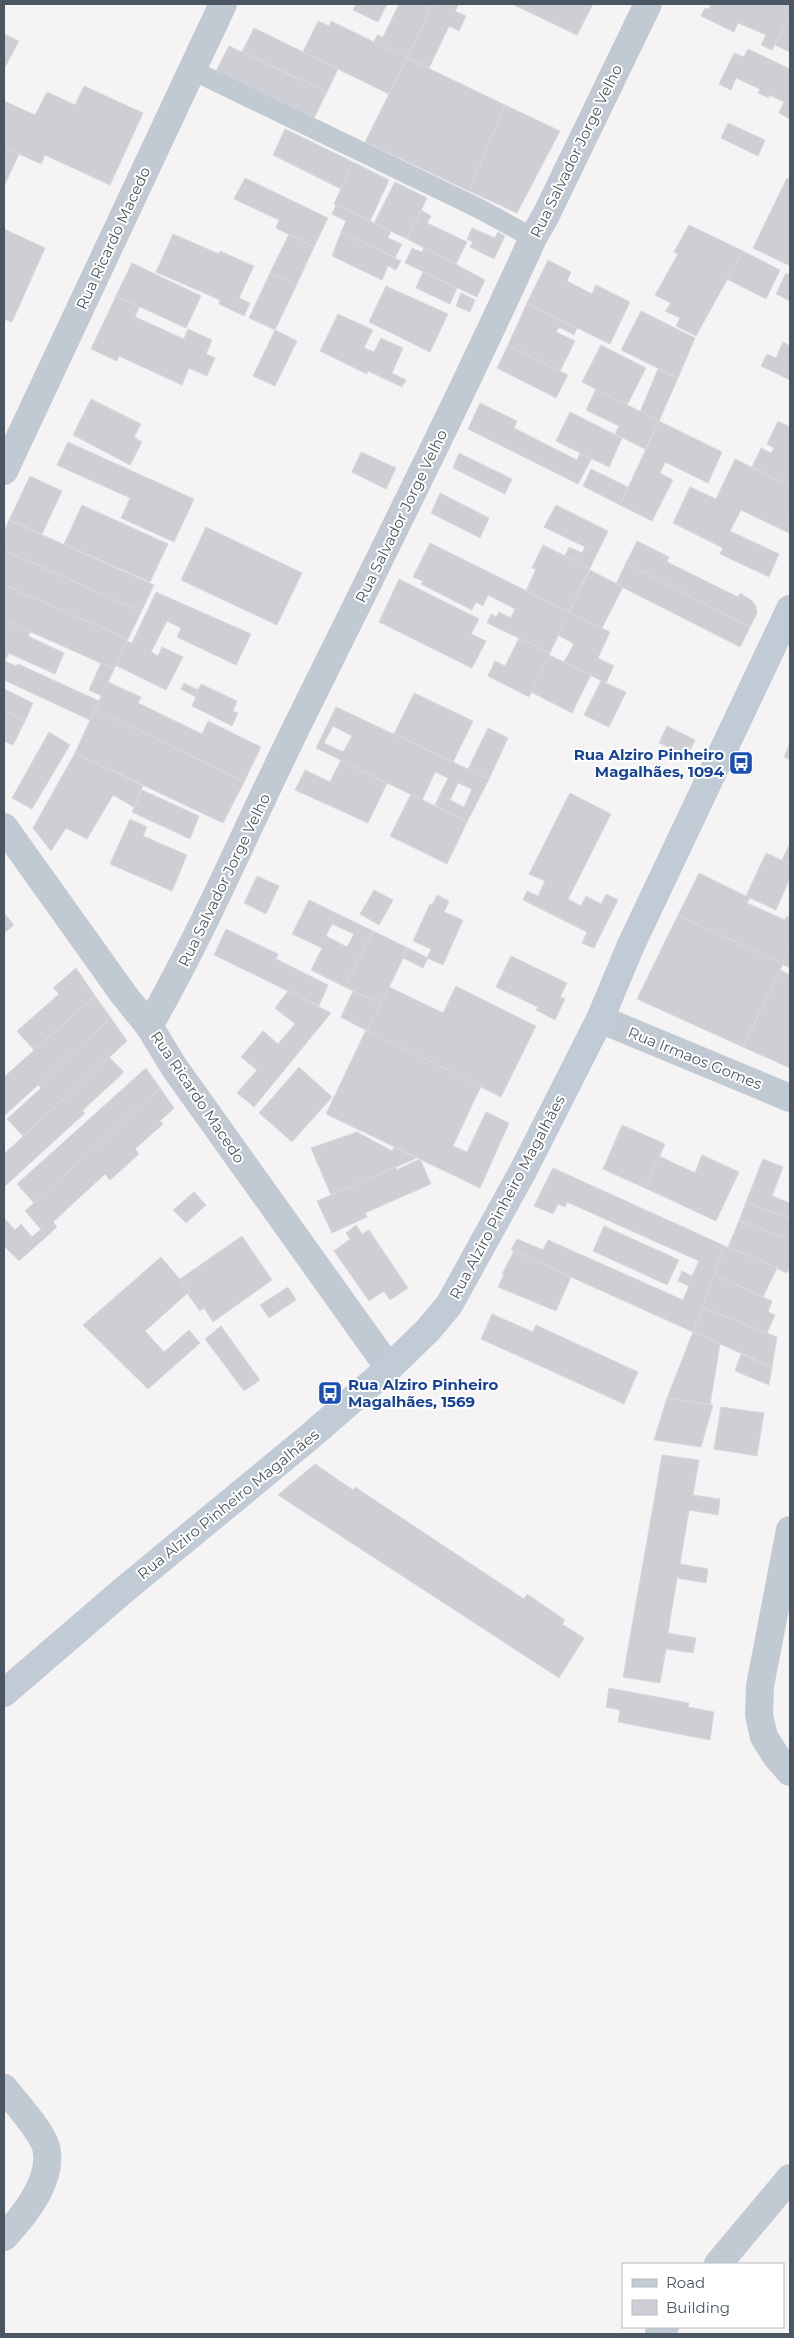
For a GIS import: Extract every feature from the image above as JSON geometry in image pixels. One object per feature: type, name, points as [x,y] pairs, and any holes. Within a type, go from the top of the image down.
[{"type":"street","name":"Rua Ricardo Macedo","points":[[4,472],[223,4]]},
{"type":"street","name":"Rua Salvador Jorge Velho","points":[[150,1026],[174,983],[227,877],[302,715],[396,528],[487,340],[533,238],[550,207],[648,4]]},
{"type":"street","name":"Rua Alziro Pinheiro Magalhães","points":[[4,1693],[125,1588],[389,1368],[428,1330],[457,1292],[600,1019],[673,857],[790,608]]},
{"type":"street","name":"Rua Ricardo Macedo","points":[[4,827],[124,995],[150,1026],[174,1067],[389,1368]]},
{"type":"street","name":"Rua Irmaos Gomes","points":[[600,1019],[790,1098]]},
{"type":"street","points":[[790,1530],[760,1686],[759,1715],[764,1737],[776,1756],[790,1772]]},
{"type":"street","points":[[4,2088],[30,2120],[46,2147],[46,2172],[32,2200],[4,2238]]},
{"type":"street","points":[[719,2263],[790,2178]]},
{"type":"lane","points":[[192,70],[478,208],[533,238]]},
{"type":"building","points":[[356,4],[387,4],[378,22],[353,10]]},
{"type":"building","points":[[399,4],[433,4],[407,58],[374,42],[377,35],[383,37]]},
{"type":"building","points":[[433,4],[459,4],[455,11],[466,16],[459,31],[449,26],[429,68],[407,58]]},
{"type":"building","points":[[512,4],[593,4],[577,35]]},
{"type":"building","points":[[711,4],[790,4],[790,15],[772,50],[761,45],[766,35],[738,23],[734,32],[701,16],[705,8],[709,9]]},
{"type":"building","points":[[790,15],[790,52],[775,45]]},
{"type":"building","points":[[318,21],[329,26],[331,21],[407,58],[389,94],[303,52]]},
{"type":"building","points":[[254,28],[338,69],[327,92],[242,52]]},
{"type":"building","points":[[4,34],[19,41],[4,69]]},
{"type":"building","points":[[229,46],[327,92],[314,118],[216,71]]},
{"type":"building","points":[[748,49],[790,69],[790,119],[779,113],[784,102],[769,95],[769,98],[758,93],[760,89],[736,78],[731,90],[719,84],[734,53],[744,57]]},
{"type":"building","points":[[407,58],[505,105],[469,191],[365,142]]},
{"type":"building","points":[[84,86],[143,113],[110,185],[45,155],[41,164],[4,147],[4,101],[35,115],[47,92],[75,105]]},
{"type":"building","points":[[505,105],[560,131],[517,213],[469,191]]},
{"type":"building","points":[[728,123],[765,140],[758,156],[721,138]]},
{"type":"building","points":[[285,129],[353,162],[341,189],[273,155]]},
{"type":"building","points":[[4,147],[19,154],[4,186]]},
{"type":"building","points":[[353,162],[389,180],[370,221],[334,204]]},
{"type":"building","points":[[245,178],[328,218],[314,247],[276,228],[279,220],[234,199]]},
{"type":"building","points":[[787,178],[790,180],[790,260],[788,265],[753,248]]},
{"type":"building","points":[[395,182],[427,198],[407,239],[374,223]]},
{"type":"building","points":[[336,205],[391,231],[388,238],[402,244],[395,258],[341,232],[346,221],[332,214]]},
{"type":"building","points":[[421,210],[431,216],[427,223],[467,242],[456,264],[407,239]]},
{"type":"building","points":[[689,225],[743,251],[696,336],[676,326],[680,318],[665,311],[671,303],[655,295],[678,254],[674,252]]},
{"type":"building","points":[[472,228],[495,238],[498,232],[505,236],[494,259],[470,247],[473,242],[467,239]]},
{"type":"building","points":[[4,229],[45,248],[12,322],[4,319]]},
{"type":"building","points":[[341,232],[401,261],[396,270],[388,266],[382,280],[332,256]]},
{"type":"building","points":[[173,234],[219,254],[220,251],[254,266],[239,298],[250,303],[244,316],[219,304],[220,300],[156,272]]},
{"type":"building","points":[[289,234],[314,247],[297,284],[270,273]]},
{"type":"building","points":[[424,247],[485,280],[477,297],[405,263],[412,248],[422,252]]},
{"type":"building","points":[[743,251],[780,270],[766,299],[727,279]]},
{"type":"building","points":[[548,260],[571,272],[567,281],[592,294],[596,285],[630,302],[610,344],[527,303]]},
{"type":"building","points":[[132,263],[201,296],[186,328],[116,296]]},
{"type":"building","points":[[423,272],[457,288],[450,304],[416,288]]},
{"type":"building","points":[[270,273],[297,284],[275,330],[249,318]]},
{"type":"building","points":[[786,273],[790,275],[790,301],[776,294]]},
{"type":"building","points":[[386,286],[448,314],[430,352],[369,322]]},
{"type":"building","points":[[461,293],[475,300],[470,312],[456,306]]},
{"type":"building","points":[[116,296],[139,307],[135,317],[184,339],[188,329],[212,340],[206,354],[215,358],[207,376],[189,368],[182,385],[119,356],[117,361],[91,349]]},
{"type":"building","points":[[527,303],[577,328],[574,335],[559,327],[556,332],[575,341],[560,371],[508,345]]},
{"type":"building","points":[[641,311],[695,338],[678,378],[621,350]]},
{"type":"building","points":[[338,314],[373,330],[364,348],[374,352],[381,338],[403,348],[392,373],[406,380],[402,387],[368,371],[367,374],[320,351]]},
{"type":"building","points":[[275,330],[297,341],[275,386],[253,376]]},
{"type":"building","points":[[783,342],[790,346],[790,380],[761,366],[767,354],[776,358]]},
{"type":"building","points":[[508,345],[568,375],[556,398],[497,368]]},
{"type":"building","points":[[601,345],[646,368],[627,405],[582,382]]},
{"type":"building","points":[[658,369],[678,378],[659,421],[640,412]]},
{"type":"building","points":[[596,389],[659,421],[645,449],[615,434],[619,426],[586,410]]},
{"type":"building","points":[[91,399],[141,424],[134,437],[142,442],[130,465],[73,435]]},
{"type":"building","points":[[480,403],[517,421],[514,428],[577,460],[580,453],[592,458],[578,484],[468,429]]},
{"type":"building","points":[[570,412],[622,438],[609,467],[556,441]]},
{"type":"building","points":[[659,421],[722,452],[708,483],[665,462],[660,473],[673,480],[652,521],[620,505]]},
{"type":"building","points":[[778,421],[790,427],[790,486],[752,467],[761,448],[771,453],[774,448],[767,444]]},
{"type":"building","points":[[68,442],[194,499],[174,542],[121,518],[130,498],[57,465]]},
{"type":"building","points":[[361,452],[396,468],[386,489],[352,472]]},
{"type":"building","points":[[459,453],[512,479],[505,494],[453,468]]},
{"type":"building","points":[[735,459],[790,486],[789,533],[741,510],[730,531],[779,554],[769,577],[720,554],[723,548],[673,523],[690,487],[716,499]]},
{"type":"building","points":[[591,469],[628,487],[620,505],[583,486]]},
{"type":"building","points":[[30,476],[62,491],[42,534],[9,520]]},
{"type":"building","points":[[440,493],[489,518],[480,538],[431,513]]},
{"type":"building","points":[[82,505],[168,544],[150,582],[64,544]]},
{"type":"building","points":[[556,505],[608,531],[590,568],[565,556],[569,547],[582,553],[585,547],[544,527]]},
{"type":"building","points":[[9,520],[154,585],[141,612],[4,550],[4,532]]},
{"type":"building","points":[[206,527],[302,573],[277,625],[181,580]]},
{"type":"building","points":[[637,541],[669,557],[667,562],[738,597],[740,593],[752,601],[756,606],[757,613],[750,627],[626,563]]},
{"type":"building","points":[[430,543],[569,612],[550,653],[487,623],[491,614],[496,617],[499,612],[511,618],[515,609],[488,595],[483,606],[476,602],[472,610],[421,584],[423,581],[413,577]]},
{"type":"building","points":[[543,545],[590,568],[569,612],[526,591],[536,569],[532,568]]},
{"type":"building","points":[[4,550],[141,612],[128,639],[4,585]]},
{"type":"building","points":[[626,563],[750,627],[740,647],[616,584]]},
{"type":"building","points":[[590,570],[623,587],[602,628],[569,612]]},
{"type":"building","points":[[399,579],[479,619],[471,634],[486,641],[472,668],[379,622]]},
{"type":"building","points":[[4,585],[128,639],[114,669],[4,620]]},
{"type":"building","points":[[156,592],[251,634],[236,665],[177,637],[181,628],[167,621],[151,652],[158,656],[162,647],[183,657],[166,690],[115,665],[127,641],[132,643]]},
{"type":"building","points":[[569,612],[610,632],[598,658],[614,666],[606,683],[564,662],[574,644],[558,635]]},
{"type":"building","points":[[4,620],[31,632],[28,636],[64,653],[55,674],[4,651]]},
{"type":"building","points":[[519,638],[550,653],[529,697],[488,676],[495,661],[505,666]]},
{"type":"building","points":[[4,651],[9,653],[5,661],[16,666],[18,664],[99,701],[90,720],[4,680]]},
{"type":"building","points":[[549,655],[591,675],[572,713],[531,692]]},
{"type":"building","points":[[101,663],[114,669],[102,696],[89,690]]},
{"type":"building","points":[[601,681],[626,692],[609,727],[584,715]]},
{"type":"building","points":[[108,682],[141,697],[138,703],[202,734],[208,721],[261,747],[244,782],[95,709]]},
{"type":"building","points":[[184,683],[198,690],[201,684],[237,701],[233,711],[238,713],[232,726],[192,706],[196,697],[181,689]]},
{"type":"building","points":[[4,689],[33,703],[25,721],[4,711]]},
{"type":"building","points":[[414,693],[473,721],[453,762],[394,734]]},
{"type":"building","points":[[336,707],[489,779],[467,822],[435,805],[448,778],[435,772],[422,800],[316,748]],"holes":[[[333,726],[352,736],[343,752],[324,743]],[[458,783],[472,789],[464,807],[450,800]]]},
{"type":"building","points":[[95,709],[244,782],[223,823],[75,753]]},
{"type":"building","points":[[4,711],[25,721],[13,745],[4,741]]},
{"type":"building","points":[[667,726],[695,740],[687,756],[659,743]]},
{"type":"building","points":[[488,728],[508,738],[489,779],[468,769]]},
{"type":"building","points":[[49,732],[70,745],[32,809],[12,798]]},
{"type":"building","points":[[790,743],[790,760],[784,757]]},
{"type":"building","points":[[75,753],[143,786],[134,807],[113,795],[87,839],[66,828],[51,851],[33,828]]},
{"type":"building","points":[[341,760],[387,783],[368,823],[295,790],[305,770],[330,782]]},
{"type":"building","points":[[142,790],[199,816],[190,839],[132,812]]},
{"type":"building","points":[[570,793],[611,814],[568,899],[581,906],[586,896],[601,904],[606,894],[618,900],[594,948],[582,943],[587,932],[523,900],[527,891],[538,896],[545,881],[529,874]]},
{"type":"building","points":[[411,794],[467,822],[447,864],[390,836]]},
{"type":"building","points":[[130,819],[147,827],[143,836],[187,855],[172,891],[110,864]]},
{"type":"building","points":[[790,843],[790,864],[782,860]]},
{"type":"building","points":[[766,853],[790,864],[790,878],[776,910],[746,896]]},
{"type":"building","points":[[699,873],[750,898],[747,903],[785,920],[787,916],[790,917],[790,947],[782,964],[678,915]]},
{"type":"building","points":[[257,876],[279,886],[266,914],[244,903]]},
{"type":"building","points":[[374,890],[393,900],[379,925],[360,914]]},
{"type":"building","points":[[437,895],[449,901],[444,912],[463,920],[443,965],[427,958],[431,949],[413,941],[430,904],[432,905]]},
{"type":"building","points":[[309,900],[373,931],[345,987],[311,970],[322,948],[292,934]],"holes":[[[332,924],[354,934],[347,947],[326,936]]]},
{"type":"building","points":[[4,913],[14,925],[4,933]]},
{"type":"building","points":[[678,915],[783,964],[743,1047],[637,999]]},
{"type":"building","points":[[226,929],[278,954],[276,959],[328,985],[319,1006],[214,955]]},
{"type":"building","points":[[373,931],[408,948],[381,1004],[345,987]]},
{"type":"building","points":[[790,947],[790,968],[782,964]]},
{"type":"building","points":[[408,948],[428,958],[423,968],[403,958]]},
{"type":"building","points":[[511,956],[567,983],[560,997],[565,999],[555,1020],[536,1010],[538,1007],[496,987]]},
{"type":"building","points":[[76,968],[95,996],[34,1050],[17,1031],[59,994],[53,988]]},
{"type":"building","points":[[780,970],[790,975],[790,1068],[743,1047]]},
{"type":"building","points":[[456,986],[536,1026],[501,1097],[367,1031],[389,987],[443,1013]]},
{"type":"building","points":[[288,991],[331,1013],[254,1107],[237,1093],[257,1070],[241,1057],[263,1031],[278,1044],[295,1024],[275,1008]]},
{"type":"building","points":[[353,991],[381,1004],[367,1031],[341,1017]]},
{"type":"building","points":[[95,996],[111,1018],[4,1116],[4,1077]]},
{"type":"building","points":[[111,1018],[127,1041],[23,1136],[7,1119],[41,1088],[38,1085]]},
{"type":"building","points":[[366,1030],[481,1086],[453,1146],[467,1152],[486,1112],[509,1123],[480,1188],[326,1114]]},
{"type":"building","points":[[109,1057],[124,1072],[82,1111],[85,1113],[4,1187],[4,1154]]},
{"type":"building","points":[[299,1067],[332,1097],[292,1142],[259,1113]]},
{"type":"building","points":[[146,1068],[160,1088],[34,1203],[17,1184]]},
{"type":"building","points":[[160,1088],[174,1108],[160,1121],[163,1124],[135,1149],[139,1154],[110,1180],[105,1174],[53,1222],[57,1227],[47,1236],[25,1211]]},
{"type":"building","points":[[622,1125],[665,1144],[645,1188],[603,1169]]},
{"type":"building","points":[[357,1132],[392,1151],[394,1147],[417,1158],[331,1195],[311,1148]]},
{"type":"building","points":[[702,1155],[739,1172],[716,1221],[645,1188],[659,1156],[695,1173]]},
{"type":"building","points":[[420,1159],[431,1184],[365,1213],[367,1217],[332,1233],[317,1201],[396,1167],[396,1170]]},
{"type":"building","points":[[763,1159],[783,1167],[772,1196],[790,1203],[790,1219],[746,1202]]},
{"type":"building","points":[[553,1168],[725,1246],[693,1332],[511,1250],[517,1239],[543,1250],[548,1240],[683,1300],[689,1286],[678,1281],[682,1271],[692,1276],[699,1261],[567,1202],[565,1207],[558,1204],[553,1214],[534,1206]]},
{"type":"building","points":[[194,1192],[206,1205],[186,1223],[173,1210]]},
{"type":"building","points":[[746,1202],[790,1219],[790,1240],[739,1221]]},
{"type":"building","points":[[4,1218],[15,1230],[21,1224],[32,1237],[41,1229],[47,1236],[19,1261],[4,1246]]},
{"type":"building","points":[[739,1221],[790,1239],[790,1266],[787,1273],[728,1247]]},
{"type":"building","points":[[356,1225],[362,1234],[369,1230],[408,1288],[390,1300],[384,1291],[369,1301],[334,1251],[350,1239],[346,1233]]},
{"type":"building","points":[[604,1226],[679,1260],[667,1285],[593,1251]]},
{"type":"building","points":[[242,1236],[272,1280],[213,1322],[204,1308],[200,1311],[187,1293],[190,1291],[180,1279]]},
{"type":"building","points":[[725,1246],[777,1268],[763,1297],[714,1275]]},
{"type":"building","points":[[514,1251],[571,1277],[556,1311],[498,1287],[504,1275],[502,1274]]},
{"type":"building","points":[[161,1257],[190,1291],[145,1331],[164,1352],[189,1330],[200,1343],[148,1389],[83,1325]]},
{"type":"building","points":[[714,1275],[772,1301],[768,1312],[775,1315],[767,1333],[702,1307]]},
{"type":"building","points":[[288,1287],[296,1300],[269,1318],[260,1305]]},
{"type":"building","points":[[702,1307],[777,1337],[772,1367],[693,1332]]},
{"type":"building","points":[[492,1314],[533,1332],[536,1325],[638,1372],[624,1404],[481,1339]]},
{"type":"building","points":[[221,1326],[260,1380],[244,1391],[205,1339]]},
{"type":"building","points":[[693,1332],[720,1344],[710,1405],[667,1398]]},
{"type":"building","points":[[741,1354],[772,1367],[769,1385],[735,1371]]},
{"type":"building","points":[[667,1398],[713,1405],[701,1447],[654,1440]]},
{"type":"building","points":[[721,1407],[764,1413],[757,1456],[714,1449]]},
{"type":"building","points":[[662,1455],[699,1460],[693,1495],[720,1499],[718,1515],[689,1510],[680,1564],[708,1569],[706,1583],[677,1578],[668,1633],[696,1638],[693,1653],[666,1649],[660,1683],[623,1677]]},
{"type":"building","points":[[315,1464],[353,1490],[355,1487],[524,1599],[527,1594],[565,1620],[562,1624],[584,1638],[559,1678],[278,1495]]},
{"type":"building","points":[[609,1688],[689,1703],[688,1707],[714,1712],[710,1740],[618,1722],[620,1710],[606,1707]]},
{"type":"place","name":"Rua Alziro Pinheiro Magalhães, 1094","points":[[741,763]]},
{"type":"place","name":"Rua Alziro Pinheiro Magalhães, 1569","points":[[330,1393]]}]
